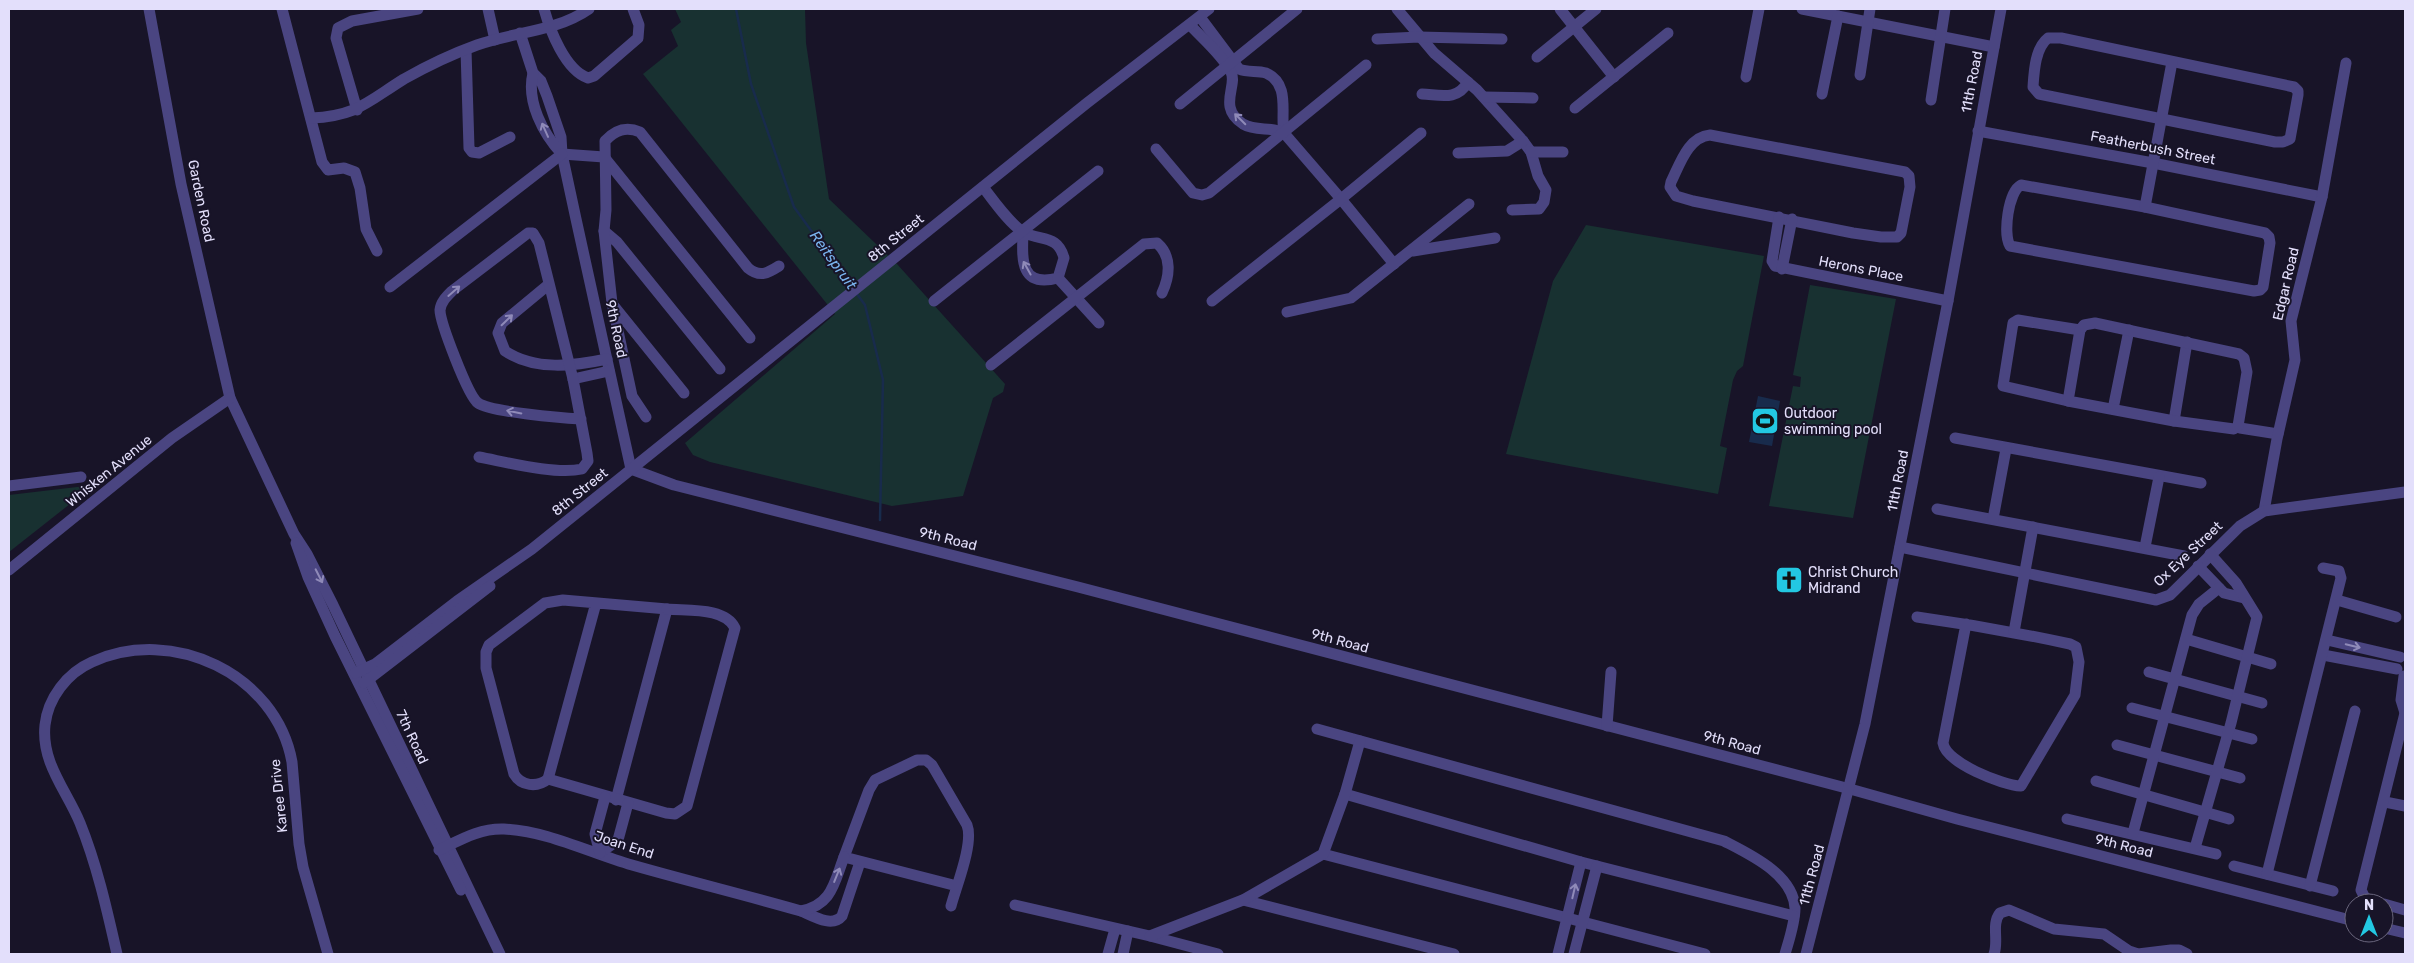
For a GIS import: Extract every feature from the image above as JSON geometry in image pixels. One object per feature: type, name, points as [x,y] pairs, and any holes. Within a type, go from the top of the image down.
[{"type":"street","name":"Garden Road","points":[[149,9],[181,184],[230,398]]},
{"type":"street","points":[[282,9],[325,168],[332,170],[344,168],[355,172],[360,188],[366,229],[378,251]]},
{"type":"street","points":[[357,110],[336,38],[338,28],[352,21],[418,9]]},
{"type":"street","points":[[488,9],[495,40]]},
{"type":"street","points":[[544,9],[559,49],[578,72],[590,78],[638,38],[639,24],[633,9]]},
{"type":"street","points":[[311,118],[337,116],[357,110],[420,70],[495,40],[570,19],[588,9]]},
{"type":"street","points":[[1180,104],[1297,9]]},
{"type":"street","points":[[1397,9],[1419,37],[1484,97],[1531,152],[1538,176],[1545,187],[1544,202],[1539,209],[1512,210]]},
{"type":"street","points":[[1560,9],[1614,77]]},
{"type":"street","points":[[1537,57],[1596,9]]},
{"type":"street","points":[[1746,77],[1758,9]]},
{"type":"street","points":[[1802,9],[1994,47]]},
{"type":"street","points":[[1860,75],[1870,9]]},
{"type":"street","points":[[1931,100],[1945,9]]},
{"type":"street","name":"11th Road","points":[[1806,954],[1850,789],[1900,547],[1948,301],[2001,9]]},
{"type":"street","points":[[1205,13],[1231,64],[1232,76],[1228,95],[1230,105],[1238,119],[1250,127],[1273,128],[1284,133],[1342,199],[1394,264]]},
{"type":"street","name":"8th Street","points":[[362,677],[457,600],[532,549],[1087,103],[1205,13]]},
{"type":"street","points":[[1822,94],[1838,16]]},
{"type":"street","points":[[1190,25],[1231,64],[1243,71],[1268,74],[1280,87],[1284,104],[1282,125],[1284,133]]},
{"type":"street","points":[[520,33],[533,74],[530,92],[532,102],[551,142],[562,154]]},
{"type":"street","points":[[1575,108],[1668,34]]},
{"type":"street","points":[[1377,40],[1419,37],[1502,39]]},
{"type":"street","points":[[2048,38],[2055,38],[2297,88],[2291,136],[2286,141],[2275,142],[2161,118],[2039,94],[2033,87],[2039,50],[2048,38]]},
{"type":"street","points":[[466,50],[469,148],[472,152],[479,153],[510,137]]},
{"type":"street","points":[[2146,207],[2172,62]]},
{"type":"street","name":"Edgar Road","points":[[2264,511],[2295,360],[2291,321],[2322,197],[2346,63]]},
{"type":"street","points":[[1156,149],[1193,193],[1202,195],[1215,188],[1366,65]]},
{"type":"street","name":"9th Road","points":[[533,74],[541,81],[548,96],[561,137],[562,154],[631,469],[674,485],[1068,585],[1850,789],[1967,822],[2344,918]]},
{"type":"street","points":[[1422,94],[1454,96],[1463,90],[1468,82]]},
{"type":"street","points":[[1484,97],[1533,98]]},
{"type":"street","points":[[646,417],[632,396],[612,303],[604,231],[606,210],[605,141],[610,135],[618,130],[626,129],[640,132],[748,268],[762,274],[768,273],[779,266]]},
{"type":"street","name":"Featherbush Street","points":[[1978,131],[2154,163],[2322,197]]},
{"type":"street","points":[[1212,301],[1342,199],[1420,133]]},
{"type":"street","points":[[1710,135],[1892,169],[1909,176],[1910,186],[1904,219],[1901,233],[1896,237],[1853,233],[1779,217],[1693,201],[1672,193],[1670,182],[1694,140],[1701,136],[1710,135]]},
{"type":"street","points":[[1458,153],[1507,151],[1523,141]]},
{"type":"street","points":[[1531,152],[1563,152]]},
{"type":"street","points":[[390,287],[562,154],[604,157],[750,338]]},
{"type":"street","points":[[934,301],[1023,232],[1098,170]]},
{"type":"street","points":[[2021,185],[2146,207],[2265,233],[2269,236],[2270,243],[2265,280],[2260,290],[2254,292],[2017,248],[2010,246],[2006,240],[2012,195],[2021,185]]},
{"type":"street","points":[[983,187],[1023,232],[1052,239],[1058,244],[1064,258],[1063,268],[1058,278]]},
{"type":"street","points":[[1287,312],[1351,298],[1470,204]]},
{"type":"street","name":"Herons Place","points":[[1779,217],[1772,261],[1774,266],[1948,301]]},
{"type":"street","points":[[1782,269],[1792,219]]},
{"type":"street","points":[[604,231],[622,249],[720,369]]},
{"type":"street","points":[[1023,232],[1022,259],[1027,272],[1038,280],[1058,278]]},
{"type":"street","points":[[479,457],[532,467],[568,470],[582,469],[588,460],[573,379],[568,366],[539,243],[533,233],[528,234],[514,242],[452,292],[444,300],[440,315],[464,379],[478,403],[524,414],[580,419]]},
{"type":"street","points":[[1411,251],[1495,238]]},
{"type":"street","points":[[991,365],[1144,244],[1155,242],[1162,249],[1169,267],[1168,281],[1162,293]]},
{"type":"street","points":[[1058,278],[1099,323]]},
{"type":"street","points":[[548,285],[502,323],[498,334],[505,350],[519,358],[542,364],[568,366],[607,359]]},
{"type":"street","points":[[612,303],[684,393]]},
{"type":"street","points":[[2080,330],[2018,320],[2013,323],[2003,386],[2068,401],[2174,421],[2238,429],[2278,437]]},
{"type":"street","points":[[2068,401],[2080,330],[2084,325],[2095,323],[2233,351],[2244,358],[2247,372],[2238,429]]},
{"type":"street","points":[[2113,409],[2129,330]]},
{"type":"street","points":[[2174,421],[2187,342]]},
{"type":"street","points":[[573,379],[609,371]]},
{"type":"street","name":"7th Road","points":[[230,398],[294,534],[320,578],[362,677],[493,954]]},
{"type":"street","name":"Whisken Avenue","points":[[9,570],[172,438],[230,398]]},
{"type":"street","points":[[1955,438],[2159,477],[2201,483]]},
{"type":"street","points":[[1993,519],[2006,449]]},
{"type":"street","points":[[9,486],[81,477]]},
{"type":"street","points":[[2145,547],[2159,477]]},
{"type":"street","name":"Ox Eye Street","points":[[1900,547],[2156,600],[2170,595],[2240,526],[2264,511],[2405,492]]},
{"type":"street","points":[[1937,509],[2145,547],[2184,556]]},
{"type":"street","points":[[2014,632],[2033,526]]},
{"type":"street","points":[[2195,848],[2228,734],[2257,616],[2236,583],[2210,554]]},
{"type":"street","points":[[2198,566],[2224,593],[2244,598]]},
{"type":"street","points":[[2267,874],[2337,600],[2340,572],[2323,568]]},
{"type":"street","points":[[2133,834],[2163,716],[2196,608],[2219,588]]},
{"type":"street","points":[[548,779],[628,803],[675,814],[687,806],[735,636],[735,628],[728,617],[704,612],[563,600],[545,603],[494,640],[486,652],[486,668],[514,774],[518,780],[526,784],[541,783],[548,779],[596,603]]},
{"type":"street","points":[[2337,600],[2396,616]]},
{"type":"street","points":[[628,803],[618,840],[600,852],[595,834],[611,798],[667,609]]},
{"type":"street","points":[[1917,617],[1966,624],[2014,632],[2070,644],[2076,647],[2079,662],[2075,695],[2023,784],[2018,786],[1980,774],[1948,755],[1944,749],[1943,743],[1966,624]]},
{"type":"street","points":[[2186,639],[2271,664]]},
{"type":"street","points":[[2327,640],[2403,656]]},
{"type":"street","name":"Karee Drive","points":[[117,954],[106,905],[86,840],[74,811],[51,766],[46,748],[45,726],[48,712],[68,676],[106,655],[124,650],[148,648],[168,649],[188,654],[238,678],[257,693],[279,724],[290,749],[299,844],[328,954]]},
{"type":"street","points":[[2323,655],[2402,674]]},
{"type":"street","points":[[2363,893],[2361,890],[2385,802],[2405,716],[2400,700],[2402,674],[2396,662],[2403,656]]},
{"type":"street","points":[[1607,726],[1611,672]]},
{"type":"street","points":[[2149,672],[2262,703]]},
{"type":"street","points":[[2132,708],[2252,739]]},
{"type":"street","points":[[2310,886],[2355,711]]},
{"type":"street","points":[[1317,729],[1716,838],[1773,870],[1779,876],[1794,902],[1794,916],[1785,954]]},
{"type":"street","points":[[1150,936],[1242,900],[1323,854],[1345,794],[1360,741]]},
{"type":"street","points":[[2117,745],[2240,778]]},
{"type":"street","points":[[801,911],[814,908],[827,899],[869,790],[875,780],[917,760],[926,760],[932,765],[969,830],[969,840],[951,906]]},
{"type":"street","points":[[2096,781],[2229,818]]},
{"type":"street","points":[[1345,794],[1581,862],[1794,916]]},
{"type":"street","points":[[2385,802],[2405,806]]},
{"type":"street","points":[[2067,819],[2216,854]]},
{"type":"street","name":"Joan End","points":[[443,848],[481,831],[503,829],[526,832],[600,852],[630,864],[801,911],[816,918],[834,922],[842,916],[846,905]]},
{"type":"street","name":"7th Road","points":[[443,848],[500,954]]},
{"type":"street","points":[[1323,854],[1705,954]]},
{"type":"street","points":[[844,857],[957,886]]},
{"type":"street","points":[[827,899],[846,905],[860,862]]},
{"type":"street","points":[[1558,954],[1581,862]]},
{"type":"street","points":[[1574,954],[1596,866]]},
{"type":"street","points":[[2234,866],[2332,891]]},
{"type":"street","points":[[1242,900],[1454,954]]},
{"type":"street","points":[[1015,905],[1150,936],[1218,954]]},
{"type":"street","points":[[1994,954],[1996,948],[1995,922],[2000,913],[2009,910],[2040,925],[2054,929],[2104,934],[2121,946],[2138,954],[2179,950],[2187,954]]},
{"type":"street","points":[[1108,954],[1114,929]]},
{"type":"street","points":[[1123,954],[1128,932]]},
{"type":"green space","name":"Reitspruit","points":[[675,9],[805,9],[806,43],[829,199],[897,264],[1005,384],[1003,392],[993,398],[963,496],[892,506],[710,462],[693,455],[685,443],[835,314],[643,74],[678,46],[671,30],[681,22]]},
{"type":"green space","points":[[1586,225],[1764,256],[1743,366],[1737,371],[1733,380],[1720,446],[1727,448],[1718,494],[1506,454],[1553,281]]},
{"type":"green space","points":[[1810,285],[1896,299],[1853,518],[1769,506],[1793,386],[1800,387],[1801,377],[1793,375]]},
{"type":"green space","points":[[94,485],[9,552],[9,495]]},
{"type":"water","name":"Outdoor swimming pool","points":[[1758,396],[1780,401],[1772,446],[1749,442]]},
{"type":"waterway","name":"Reitspruit","points":[[736,9],[751,84],[794,207],[852,287]]},
{"type":"waterway","name":"Reitspruit","points":[[857,294],[865,305],[883,380],[880,520]]},
{"type":"place","name":"Outdoor swimming pool","points":[[1765,421]]},
{"type":"place","name":"Christ Church Midrand","points":[[1789,580]]}]
